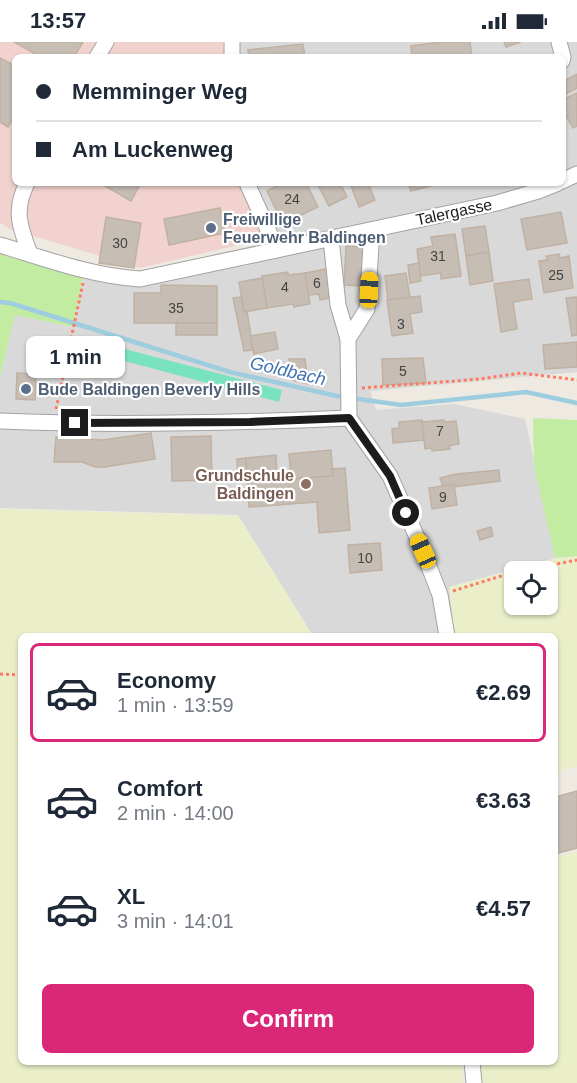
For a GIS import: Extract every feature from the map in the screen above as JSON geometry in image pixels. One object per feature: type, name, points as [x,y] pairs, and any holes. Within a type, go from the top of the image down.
[{"type":"street","points":[[25,186],[20,196],[18,216],[30,254]]},
{"type":"street","points":[[248,186],[277,250]]},
{"type":"street","name":"Talergasse","points":[[0,245],[86,270],[116,277],[140,279],[497,203],[550,186]]},
{"type":"street","points":[[348,339],[367,309],[372,230]]},
{"type":"street","points":[[331,239],[338,305],[348,339],[349,414],[390,476],[440,595],[446,633]]},
{"type":"street","points":[[0,421],[250,422],[349,414]]},
{"type":"street","points":[[472,1065],[474,1083]]},
{"type":"path","points":[[53,423],[86,270]]},
{"type":"path","points":[[348,387],[373,388],[480,379],[521,373],[577,380]]},
{"type":"path","points":[[558,564],[577,560]]},
{"type":"path","points":[[440,595],[504,575]]},
{"type":"path","points":[[0,674],[18,675]]},
{"type":"shaded area","points":[[0,42],[223,42],[224,54],[12,54],[12,186],[242,186],[264,239],[140,268],[10,229],[0,223]]},
{"type":"shaded area","points":[[234,42],[577,42],[577,372],[370,391],[376,410],[454,404],[525,419],[555,558],[544,561],[504,561],[504,572],[449,587],[455,633],[311,633],[238,515],[0,508],[0,377],[15,314],[73,327],[83,278],[131,286],[281,254],[255,186],[566,186],[566,54],[234,54]]},
{"type":"green space","points":[[0,254],[83,278],[73,327],[15,315],[0,377]]},
{"type":"green space","points":[[75,336],[282,390],[279,402],[72,347]]},
{"type":"green space","points":[[533,418],[577,420],[577,556],[555,558],[534,466]]},
{"type":"green space","points":[[0,509],[238,516],[311,633],[18,633],[18,1065],[462,1065],[463,1083],[0,1083]]},
{"type":"green space","points":[[577,556],[577,766],[558,771],[558,633],[455,633],[449,587],[504,572],[504,615],[558,615],[558,561],[547,561]]},
{"type":"green space","points":[[577,852],[577,1083],[480,1083],[479,1065],[558,1065],[558,856]]},
{"type":"building","points":[[14,42],[83,42],[76,54],[36,54]]},
{"type":"building","points":[[440,42],[470,42],[472,54],[412,54],[411,46]]},
{"type":"building","points":[[504,42],[521,42],[506,47]]},
{"type":"building","points":[[303,44],[305,54],[249,54],[248,50]]},
{"type":"building","points":[[0,58],[12,64],[12,120],[8,127],[0,122]]},
{"type":"building","points":[[577,74],[577,88],[566,94],[566,80]]},
{"type":"building","points":[[577,93],[577,126],[573,128],[566,116],[566,98]]},
{"type":"building","points":[[105,186],[139,186],[131,201]]},
{"type":"building","points":[[276,186],[308,186],[318,207],[283,224],[267,191]]},
{"type":"building","points":[[319,186],[342,186],[347,197],[329,206]]},
{"type":"building","points":[[351,186],[369,186],[375,200],[359,207]]},
{"type":"building","points":[[409,186],[430,186],[411,191]]},
{"type":"building","points":[[220,208],[225,233],[169,245],[164,219]]},
{"type":"building","points":[[561,212],[567,243],[527,250],[521,219]]},
{"type":"building","points":[[106,217],[141,223],[134,268],[99,263]]},
{"type":"building","points":[[485,226],[489,252],[466,256],[462,229]]},
{"type":"building","points":[[455,234],[461,276],[441,279],[441,273],[420,276],[417,249],[433,246],[431,237]]},
{"type":"building","points":[[346,246],[363,247],[361,286],[344,285]]},
{"type":"building","points":[[489,252],[493,281],[470,285],[466,256]]},
{"type":"building","points":[[559,254],[560,258],[569,256],[573,288],[544,293],[539,261],[547,260],[546,256]]},
{"type":"building","points":[[419,263],[421,281],[410,283],[408,265]]},
{"type":"building","points":[[326,269],[331,298],[320,300],[319,294],[308,295],[305,273]]},
{"type":"building","points":[[288,272],[288,275],[305,273],[310,304],[267,308],[262,276]]},
{"type":"building","points":[[406,273],[410,298],[388,300],[385,276]]},
{"type":"building","points":[[262,278],[267,308],[244,312],[239,282]]},
{"type":"building","points":[[529,279],[532,299],[513,302],[517,329],[501,332],[494,284]]},
{"type":"building","points":[[161,285],[217,286],[217,323],[134,323],[134,293],[161,293]]},
{"type":"building","points":[[420,296],[422,312],[410,314],[413,333],[392,336],[387,300]]},
{"type":"building","points":[[241,297],[244,312],[247,311],[253,350],[244,351],[233,298]]},
{"type":"building","points":[[577,297],[577,335],[572,336],[566,298]]},
{"type":"building","points":[[176,323],[217,323],[217,335],[176,335]]},
{"type":"building","points":[[275,332],[278,349],[254,354],[250,336]]},
{"type":"building","points":[[577,342],[577,367],[545,369],[543,345]]},
{"type":"building","points":[[423,358],[426,383],[383,385],[382,359]]},
{"type":"building","points":[[289,359],[305,359],[308,384],[291,380]]},
{"type":"building","points":[[17,373],[36,374],[35,400],[16,399]]},
{"type":"building","points":[[422,420],[424,440],[393,443],[392,429],[399,428],[399,422]]},
{"type":"building","points":[[444,420],[444,422],[456,421],[459,444],[449,446],[450,449],[432,451],[432,448],[425,449],[422,422]]},
{"type":"building","points":[[151,433],[155,459],[105,467],[95,467],[82,462],[54,462],[56,437],[103,440]]},
{"type":"building","points":[[211,436],[212,480],[172,481],[171,437]]},
{"type":"building","points":[[331,450],[333,476],[291,479],[289,454]]},
{"type":"building","points":[[276,455],[277,474],[290,473],[291,479],[333,476],[332,469],[345,468],[350,530],[319,533],[317,502],[249,507],[246,458]]},
{"type":"building","points":[[246,458],[247,476],[238,476],[237,459]]},
{"type":"building","points":[[499,470],[500,481],[454,487],[454,484],[443,486],[440,478],[456,474]]},
{"type":"building","points":[[454,484],[457,505],[432,509],[429,488]]},
{"type":"building","points":[[491,527],[493,536],[480,540],[477,531]]},
{"type":"building","points":[[380,543],[382,570],[350,573],[348,545]]},
{"type":"building","points":[[577,791],[577,848],[558,853],[558,796]]},
{"type":"waterway","name":"Goldbach","points":[[0,302],[10,303],[230,372],[337,396],[401,405],[526,392],[577,403]]},
{"type":"place","name":"Freiwillige Feuerwehr Baldingen","points":[[211,228]]},
{"type":"place","name":"Bude Baldingen Beverly Hills","points":[[26,389]]},
{"type":"place","name":"Grundschule Baldingen","points":[[306,484]]},
{"type":"route","points":[[75,423],[250,422],[349,418],[390,476],[406,513]]}]
